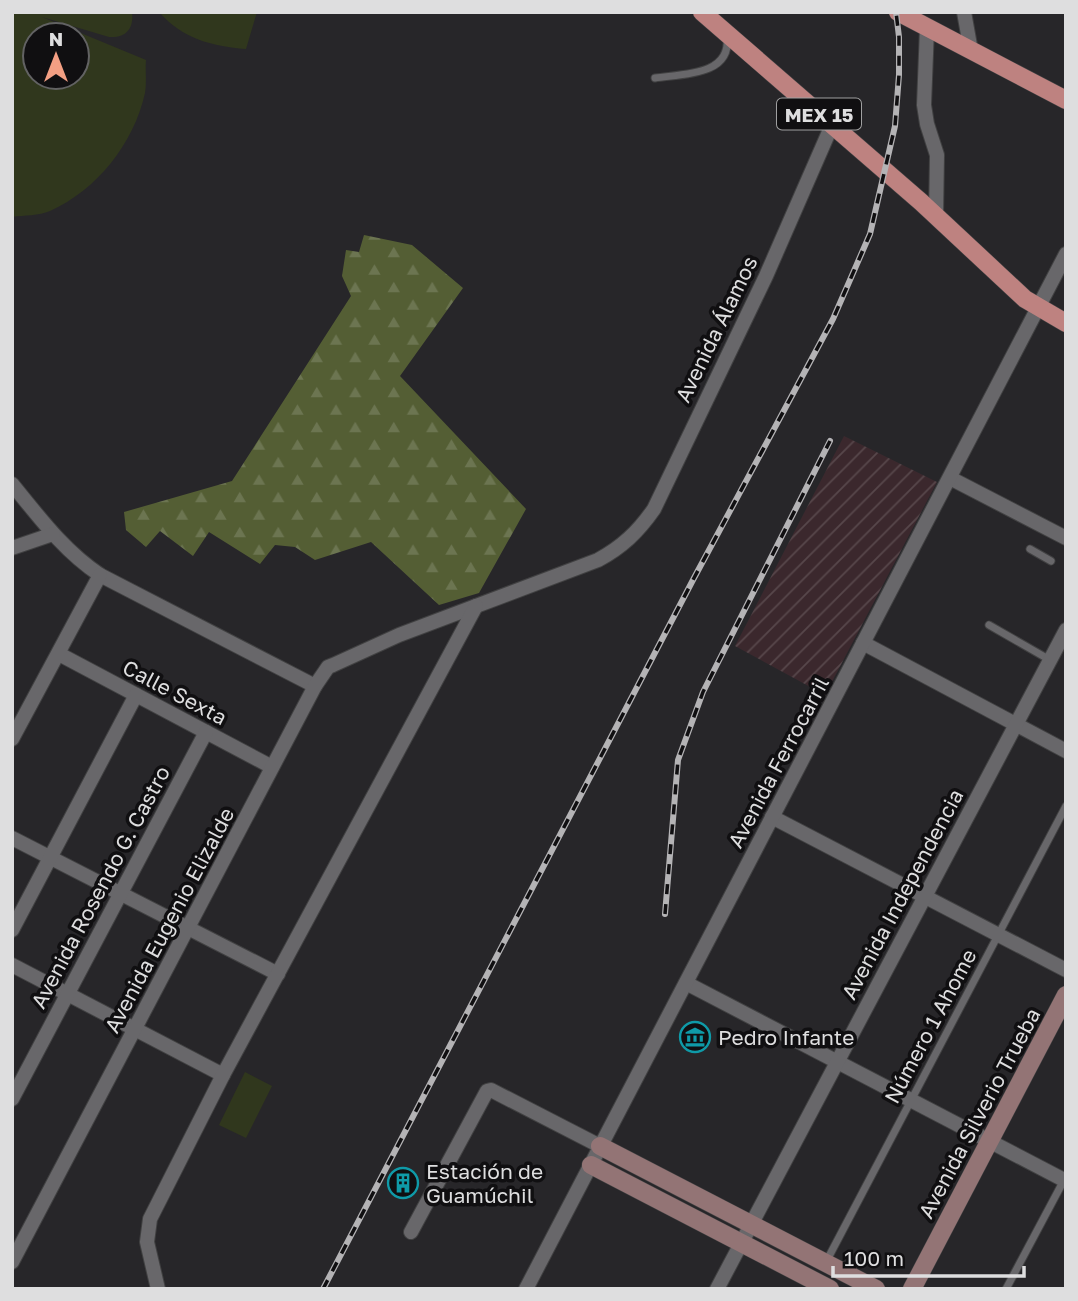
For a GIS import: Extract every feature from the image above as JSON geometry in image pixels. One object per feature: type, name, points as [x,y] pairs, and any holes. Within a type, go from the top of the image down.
[{"type":"main road","name":"MEX 15","points":[[702,12],[936,216],[1018,293],[1066,323]]},
{"type":"main road","points":[[898,12],[1066,100]]},
{"type":"street","points":[[964,12],[971,51]]},
{"type":"street","points":[[927,28],[924,105],[937,155],[936,216]]},
{"type":"street","name":"Avenida Álamos","points":[[625,544],[653,509],[766,276],[832,125]]},
{"type":"street","name":"Avenida Ferrocarril","points":[[526,1289],[1066,254]]},
{"type":"street","points":[[950,478],[1066,538]]},
{"type":"street","points":[[12,484],[79,562],[315,686]]},
{"type":"street","points":[[12,548],[53,534]]},
{"type":"street","name":"Avenida Eugenio Elizalde","points":[[12,1262],[315,686],[328,667],[399,635],[598,560],[625,544]]},
{"type":"street","points":[[12,739],[100,575]]},
{"type":"street","points":[[158,1289],[147,1242],[150,1219],[223,1075],[475,606]]},
{"type":"street","name":"Avenida Independencia","points":[[717,1289],[1066,630]]},
{"type":"street","points":[[863,643],[1066,751]]},
{"type":"street","name":"Calle Sexta","points":[[59,654],[272,767]]},
{"type":"street","points":[[12,930],[136,695]]},
{"type":"street","name":"Avenida Rosendo G. Castro","points":[[12,1099],[205,732]]},
{"type":"street","points":[[772,817],[1066,970]]},
{"type":"street","points":[[12,838],[278,974]]},
{"type":"street","points":[[12,965],[223,1075]]},
{"type":"street","points":[[686,983],[1065,1179]]},
{"type":"street","name":"Avenida Silverio Trueba","points":[[912,1289],[1066,995]]},
{"type":"street","points":[[411,1233],[487,1091],[491,1090],[876,1289]]},
{"type":"street","points":[[591,1165],[820,1286]]},
{"type":"lane","points":[[655,78],[711,69],[722,59],[727,44],[726,33]]},
{"type":"lane","points":[[1031,549],[1051,561]]},
{"type":"lane","points":[[989,625],[1050,660]]},
{"type":"lane","name":"Número 1 Ahome","points":[[826,1263],[1066,806]]},
{"type":"lane","points":[[1006,1289],[1065,1179]]},
{"type":"shaded area","points":[[844,436],[937,482],[825,695],[735,646]]},
{"type":"green space","points":[[12,12],[132,12],[132,23],[128,31],[115,37],[91,32],[91,21],[55,21],[42,17],[52,21],[21,21],[21,91],[91,91],[91,37],[146,60],[146,85],[140,112],[111,163],[83,191],[50,211],[12,217]]},
{"type":"green space","points":[[159,12],[257,12],[246,49],[198,40],[178,29]]},
{"type":"green space","points":[[364,235],[412,245],[463,288],[400,376],[526,509],[479,593],[439,605],[371,542],[315,560],[295,547],[275,545],[260,564],[209,532],[193,556],[160,531],[146,547],[126,530],[124,512],[232,481],[351,296],[342,276],[346,250],[359,252]]},
{"type":"green space","points":[[245,1072],[272,1086],[246,1138],[219,1125]]},
{"type":"railway","points":[[323,1289],[694,578],[833,319],[870,234],[895,126],[899,75],[896,12]]},
{"type":"railway","points":[[665,914],[678,760],[703,692],[830,441]]},
{"type":"place","name":"Pedro Infante","points":[[695,1037]]},
{"type":"place","name":"Estación de Guamúchil","points":[[403,1183]]}]
